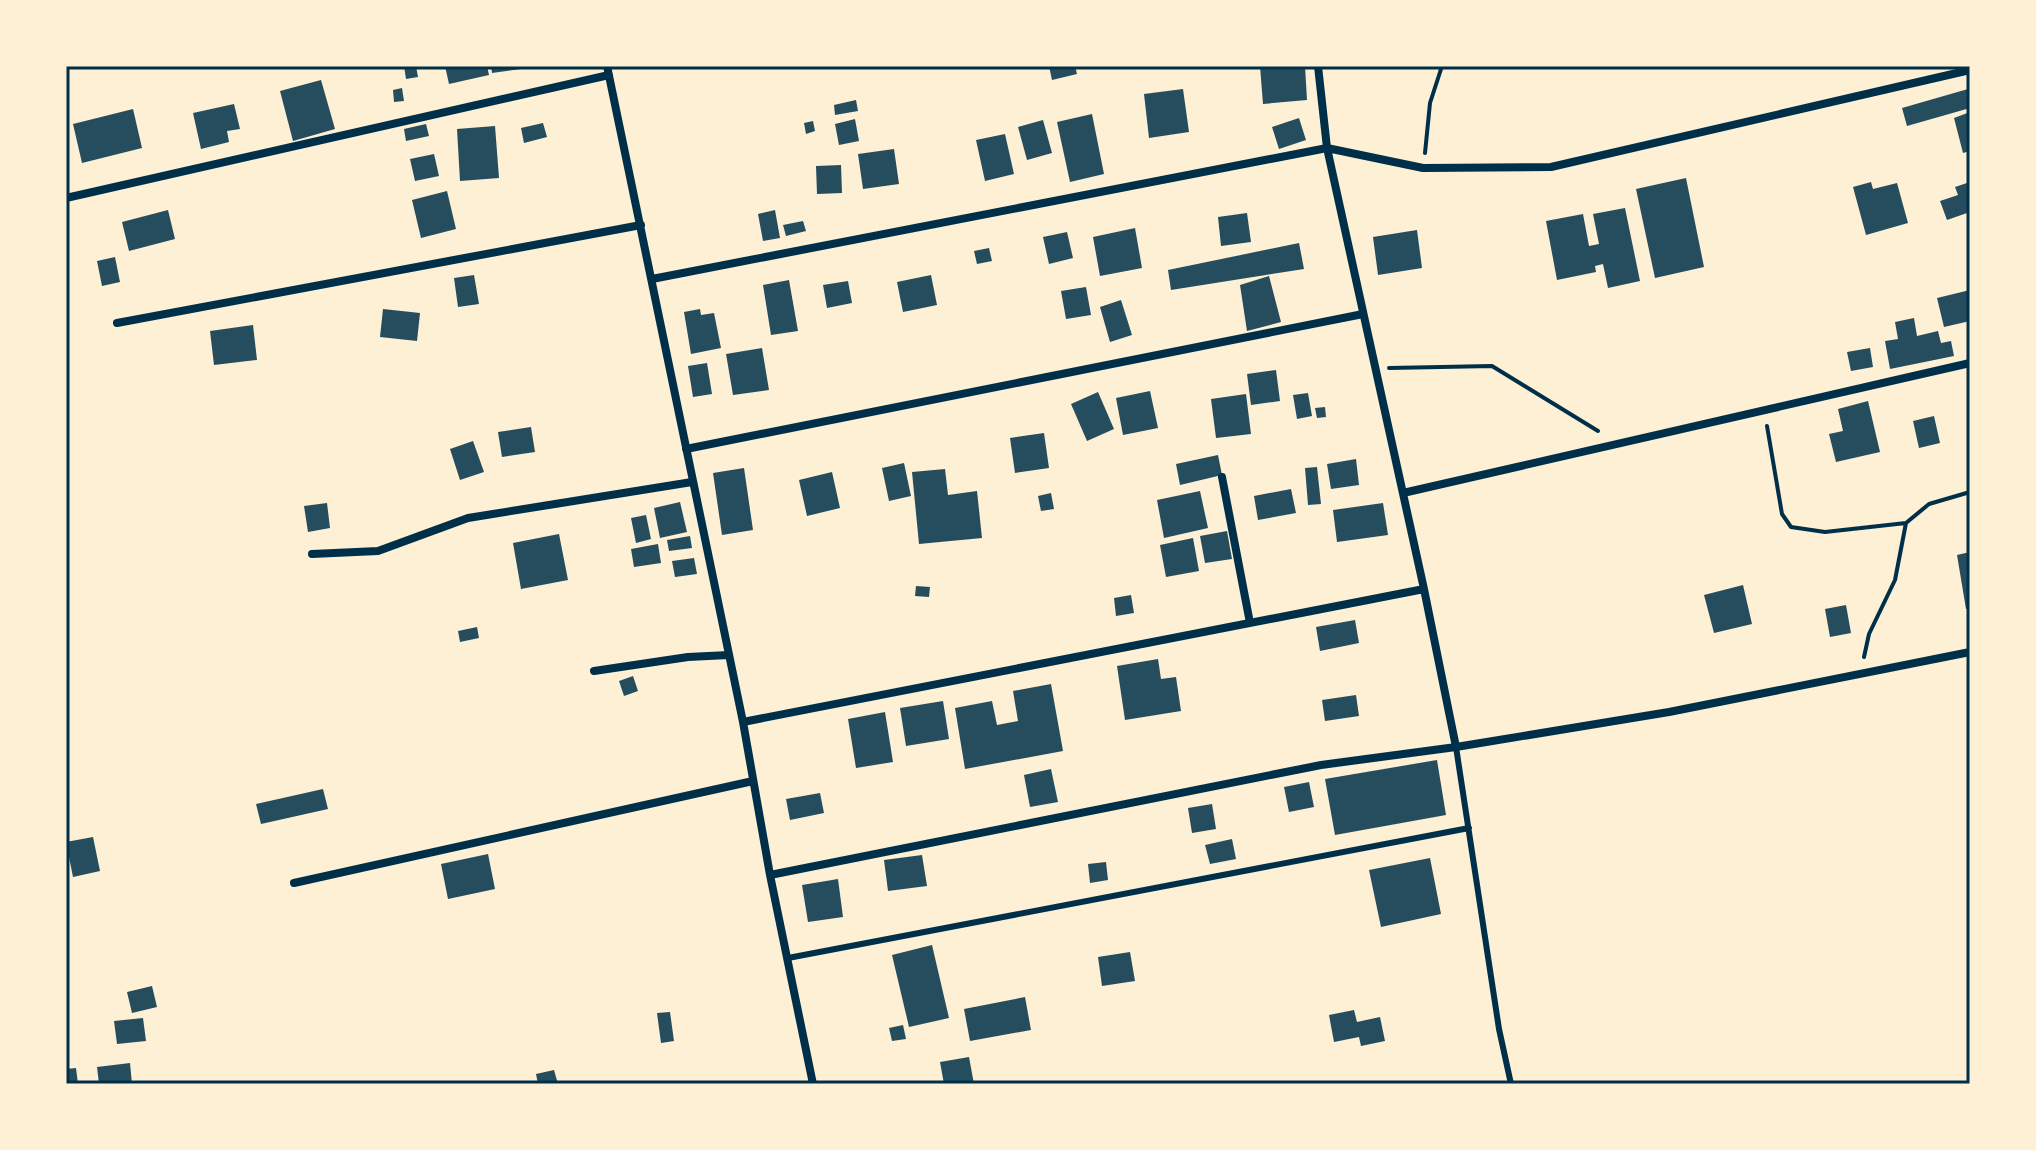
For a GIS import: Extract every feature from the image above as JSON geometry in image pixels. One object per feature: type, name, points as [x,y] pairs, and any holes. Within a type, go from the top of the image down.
[{"type":"street","points":[[1318,66],[1327,148],[1456,747]]},
{"type":"street","points":[[66,198],[608,70],[743,722],[770,875],[813,1084]]},
{"type":"street","points":[[652,279],[1327,148],[1423,168],[1551,167],[1970,70]]},
{"type":"street","points":[[117,323],[641,225]]},
{"type":"street","points":[[686,449],[1363,314]]},
{"type":"street","points":[[1403,493],[1970,363]]},
{"type":"street","points":[[1222,477],[1250,623]]},
{"type":"street","points":[[312,554],[378,551],[468,518],[692,482]]},
{"type":"street","points":[[743,722],[1424,589]]},
{"type":"street","points":[[770,875],[1321,765],[1456,747],[1669,712],[1970,652]]},
{"type":"street","points":[[594,671],[658,660],[729,655]]},
{"type":"street","points":[[294,883],[753,781]]},
{"type":"lane","points":[[1456,747],[1499,1029],[1511,1084]]},
{"type":"lane","points":[[788,958],[1469,828]]},
{"type":"path","points":[[1423,168],[1430,103],[1442,66]]},
{"type":"path","points":[[1375,368],[1492,366],[1619,444]]},
{"type":"path","points":[[1764,411],[1782,514],[1791,527],[1825,532],[1906,523],[1929,504],[1970,492]]},
{"type":"path","points":[[1860,675],[1869,634],[1895,580],[1906,523]]},
{"type":"building","points":[[404,66],[416,66],[418,77],[406,79]]},
{"type":"building","points":[[445,66],[487,66],[489,75],[449,84]]},
{"type":"building","points":[[491,66],[528,66],[528,68],[492,73]]},
{"type":"building","points":[[1049,66],[1075,66],[1077,74],[1052,80]]},
{"type":"building","points":[[1260,66],[1305,66],[1307,100],[1263,104]]},
{"type":"building","points":[[321,80],[335,129],[293,141],[280,91]]},
{"type":"building","points":[[402,88],[404,101],[394,102],[393,90]]},
{"type":"building","points":[[1183,89],[1189,132],[1149,138],[1144,94]]},
{"type":"building","points":[[1968,89],[1970,108],[1907,126],[1902,108]]},
{"type":"building","points":[[856,100],[858,111],[835,115],[834,105]]},
{"type":"building","points":[[234,104],[240,129],[227,131],[229,142],[201,149],[193,113]]},
{"type":"building","points":[[133,109],[142,148],[82,163],[73,124]]},
{"type":"building","points":[[1970,112],[1970,151],[1963,153],[1954,118]]},
{"type":"building","points":[[1092,114],[1104,174],[1070,182],[1057,122]]},
{"type":"building","points":[[1299,118],[1306,140],[1279,149],[1272,127]]},
{"type":"building","points":[[855,119],[859,141],[839,145],[835,124]]},
{"type":"building","points":[[1043,120],[1052,153],[1027,160],[1018,127]]},
{"type":"building","points":[[813,121],[815,131],[806,134],[804,123]]},
{"type":"building","points":[[543,123],[547,137],[524,143],[521,128]]},
{"type":"building","points":[[426,124],[429,136],[406,141],[404,129]]},
{"type":"building","points":[[495,126],[499,178],[460,181],[457,129]]},
{"type":"building","points":[[1005,134],[1014,174],[985,181],[976,140]]},
{"type":"building","points":[[894,149],[899,184],[863,189],[858,154]]},
{"type":"building","points":[[434,154],[439,176],[415,181],[410,159]]},
{"type":"building","points":[[841,165],[842,193],[817,194],[816,166]]},
{"type":"building","points":[[1686,178],[1704,267],[1655,278],[1636,189]]},
{"type":"building","points":[[1871,182],[1873,189],[1897,183],[1908,223],[1866,235],[1853,187]]},
{"type":"building","points":[[1970,182],[1970,212],[1947,220],[1940,201],[1958,195],[1955,187]]},
{"type":"building","points":[[447,191],[456,229],[421,238],[412,200]]},
{"type":"building","points":[[1625,208],[1640,281],[1608,288],[1603,264],[1595,266],[1596,272],[1557,280],[1546,221],[1583,214],[1589,246],[1599,244],[1593,214]]},
{"type":"building","points":[[168,210],[175,239],[129,251],[122,222]]},
{"type":"building","points":[[775,210],[780,238],[763,241],[758,214]]},
{"type":"building","points":[[1247,213],[1251,242],[1221,246],[1218,217]]},
{"type":"building","points":[[803,221],[806,231],[786,236],[783,225]]},
{"type":"building","points":[[1135,228],[1142,268],[1100,276],[1093,237]]},
{"type":"building","points":[[1417,230],[1422,268],[1378,275],[1373,237]]},
{"type":"building","points":[[1067,232],[1073,258],[1049,264],[1043,237]]},
{"type":"building","points":[[1299,243],[1304,269],[1171,290],[1168,270]]},
{"type":"building","points":[[989,248],[992,261],[977,264],[974,251]]},
{"type":"building","points":[[115,257],[120,282],[102,286],[97,261]]},
{"type":"building","points":[[474,275],[479,304],[458,307],[454,278]]},
{"type":"building","points":[[931,275],[937,305],[903,312],[897,282]]},
{"type":"building","points":[[1269,276],[1281,322],[1247,331],[1240,285]]},
{"type":"building","points":[[789,280],[798,331],[771,335],[763,285]]},
{"type":"building","points":[[848,281],[852,303],[827,308],[823,285]]},
{"type":"building","points":[[1086,287],[1091,315],[1066,319],[1061,291]]},
{"type":"building","points":[[1970,290],[1970,321],[1944,327],[1937,298]]},
{"type":"building","points":[[1121,300],[1132,335],[1110,342],[1100,307]]},
{"type":"building","points":[[383,309],[420,313],[417,341],[380,337]]},
{"type":"building","points":[[700,309],[701,315],[714,313],[721,348],[691,354],[684,312]]},
{"type":"building","points":[[1914,318],[1917,336],[1938,331],[1941,343],[1951,341],[1954,356],[1890,369],[1885,341],[1898,339],[1895,322]]},
{"type":"building","points":[[253,325],[257,360],[214,365],[210,331]]},
{"type":"building","points":[[762,348],[769,390],[733,395],[726,354]]},
{"type":"building","points":[[1870,348],[1873,367],[1851,371],[1847,352]]},
{"type":"building","points":[[707,363],[712,394],[693,397],[688,366]]},
{"type":"building","points":[[1276,370],[1280,401],[1251,405],[1247,374]]},
{"type":"building","points":[[1150,391],[1158,428],[1123,435],[1116,398]]},
{"type":"building","points":[[1098,392],[1114,429],[1087,441],[1071,404]]},
{"type":"building","points":[[1308,393],[1312,416],[1297,419],[1293,395]]},
{"type":"building","points":[[1246,394],[1251,434],[1216,438],[1211,399]]},
{"type":"building","points":[[1868,401],[1880,452],[1836,462],[1829,434],[1843,431],[1838,409]]},
{"type":"building","points":[[1325,407],[1326,417],[1317,418],[1315,408]]},
{"type":"building","points":[[1934,416],[1940,443],[1919,448],[1913,421]]},
{"type":"building","points":[[531,427],[535,452],[502,457],[498,432]]},
{"type":"building","points":[[1044,433],[1049,468],[1015,473],[1010,438]]},
{"type":"building","points":[[473,441],[484,472],[460,480],[450,449]]},
{"type":"building","points":[[1218,455],[1222,475],[1180,485],[1176,464]]},
{"type":"building","points":[[1356,459],[1359,485],[1331,489],[1327,464]]},
{"type":"building","points":[[904,463],[911,496],[889,501],[882,468]]},
{"type":"building","points":[[1317,467],[1321,504],[1308,505],[1305,468]]},
{"type":"building","points":[[744,468],[753,530],[722,535],[713,473]]},
{"type":"building","points":[[945,469],[948,495],[977,491],[982,538],[919,544],[912,472]]},
{"type":"building","points":[[832,472],[840,508],[807,516],[799,480]]},
{"type":"building","points":[[1291,489],[1296,513],[1258,520],[1254,496]]},
{"type":"building","points":[[1200,491],[1208,528],[1164,538],[1157,500]]},
{"type":"building","points":[[1051,493],[1054,509],[1041,511],[1038,496]]},
{"type":"building","points":[[680,502],[687,532],[660,538],[654,508]]},
{"type":"building","points":[[327,503],[330,528],[308,532],[304,506]]},
{"type":"building","points":[[1383,503],[1388,535],[1337,542],[1333,510]]},
{"type":"building","points":[[646,515],[651,539],[636,543],[631,518]]},
{"type":"building","points":[[1227,531],[1232,559],[1205,563],[1200,536]]},
{"type":"building","points":[[559,534],[568,580],[521,589],[513,543]]},
{"type":"building","points":[[690,536],[692,548],[669,551],[667,540]]},
{"type":"building","points":[[1193,538],[1199,571],[1166,577],[1160,545]]},
{"type":"building","points":[[658,544],[661,563],[634,567],[631,549]]},
{"type":"building","points":[[1970,552],[1970,608],[1966,609],[1957,555]]},
{"type":"building","points":[[694,558],[697,574],[675,577],[672,561]]},
{"type":"building","points":[[1743,585],[1752,624],[1714,633],[1704,595]]},
{"type":"building","points":[[916,586],[930,587],[929,597],[915,596]]},
{"type":"building","points":[[1131,595],[1134,613],[1116,616],[1114,598]]},
{"type":"building","points":[[1846,605],[1851,633],[1830,637],[1825,609]]},
{"type":"building","points":[[1355,620],[1359,643],[1320,651],[1316,627]]},
{"type":"building","points":[[477,627],[479,638],[460,642],[458,631]]},
{"type":"building","points":[[1158,659],[1161,679],[1176,677],[1181,711],[1125,720],[1117,666]]},
{"type":"building","points":[[633,676],[638,691],[624,696],[619,681]]},
{"type":"building","points":[[1051,684],[1063,751],[965,769],[955,708],[992,701],[997,725],[1018,721],[1013,691]]},
{"type":"building","points":[[1356,695],[1359,716],[1325,721],[1322,700]]},
{"type":"building","points":[[943,701],[949,739],[906,746],[900,708]]},
{"type":"building","points":[[885,712],[893,762],[856,768],[848,719]]},
{"type":"building","points":[[1437,760],[1446,815],[1335,835],[1325,779]]},
{"type":"building","points":[[1051,769],[1058,802],[1030,807],[1024,775]]},
{"type":"building","points":[[1309,782],[1314,807],[1289,812],[1284,787]]},
{"type":"building","points":[[323,789],[328,809],[261,824],[256,804]]},
{"type":"building","points":[[820,793],[824,813],[790,820],[786,799]]},
{"type":"building","points":[[1212,804],[1216,829],[1192,833],[1188,808]]},
{"type":"building","points":[[93,837],[100,871],[73,877],[66,842]]},
{"type":"building","points":[[1232,839],[1236,859],[1210,864],[1205,845]]},
{"type":"building","points":[[488,854],[495,889],[448,899],[441,864]]},
{"type":"building","points":[[922,855],[927,886],[888,891],[884,860]]},
{"type":"building","points":[[1430,858],[1441,914],[1381,927],[1369,870]]},
{"type":"building","points":[[1106,862],[1108,880],[1090,883],[1088,864]]},
{"type":"building","points":[[838,879],[843,917],[808,922],[802,885]]},
{"type":"building","points":[[932,945],[949,1018],[909,1027],[892,955]]},
{"type":"building","points":[[1130,952],[1135,981],[1102,986],[1098,957]]},
{"type":"building","points":[[152,986],[157,1007],[132,1013],[127,992]]},
{"type":"building","points":[[1025,997],[1031,1030],[970,1041],[964,1009]]},
{"type":"building","points":[[1354,1010],[1357,1022],[1380,1017],[1385,1041],[1361,1046],[1359,1037],[1334,1042],[1329,1015]]},
{"type":"building","points":[[670,1012],[674,1041],[661,1043],[657,1013]]},
{"type":"building","points":[[143,1018],[146,1041],[117,1044],[114,1021]]},
{"type":"building","points":[[903,1025],[906,1039],[892,1041],[889,1028]]},
{"type":"building","points":[[969,1057],[974,1084],[944,1084],[940,1062]]},
{"type":"building","points":[[130,1063],[132,1084],[99,1084],[97,1067]]},
{"type":"building","points":[[76,1068],[78,1084],[66,1084],[66,1069]]},
{"type":"building","points":[[554,1070],[558,1084],[538,1084],[536,1074]]}]
